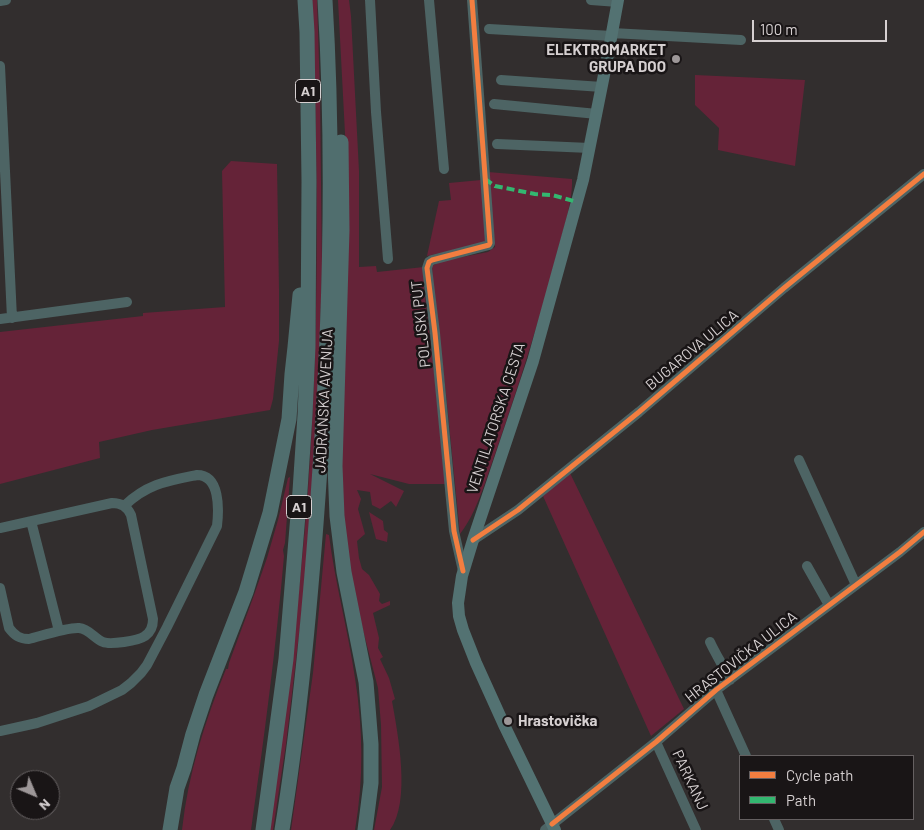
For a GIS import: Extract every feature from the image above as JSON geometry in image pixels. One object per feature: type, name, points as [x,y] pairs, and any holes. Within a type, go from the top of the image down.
[{"type":"highway","name":"JADRANSKA AVENIJA","points":[[263,830],[286,659],[302,472],[308,346],[309,181],[307,32],[304,0]]},
{"type":"highway","name":"JADRANSKA AVENIJA","points":[[282,830],[306,642],[324,421],[331,167],[325,0]]},
{"type":"highway","points":[[329,72],[340,113],[341,150],[342,230],[335,466],[337,516],[344,572],[366,682],[371,744],[371,782],[366,826]]},
{"type":"highway","points":[[170,830],[177,788],[193,734],[246,592],[272,504],[289,419],[309,181]]},
{"type":"highway","points":[[178,830],[184,791],[184,768]]},
{"type":"main road","name":"VENTILATORSKA CESTA","points":[[551,828],[476,663],[463,630],[458,603],[463,570],[533,362],[583,180],[618,1]]},
{"type":"street","points":[[0,1],[6,0]]},
{"type":"street","points":[[370,0],[376,112],[388,259]]},
{"type":"street","points":[[429,0],[444,169]]},
{"type":"street","name":"POLJSKI PUT","points":[[463,570],[454,531],[427,268],[432,260],[489,245],[490,243],[472,0]]},
{"type":"street","points":[[591,0],[618,1]]},
{"type":"street","points":[[489,29],[741,40]]},
{"type":"street","points":[[0,66],[12,318]]},
{"type":"street","points":[[501,80],[602,87]]},
{"type":"street","points":[[494,104],[596,114]]},
{"type":"street","points":[[497,144],[590,148]]},
{"type":"street","name":"BUGAROVA ULICA","points":[[472,540],[526,504],[791,282],[924,174]]},
{"type":"street","points":[[0,319],[127,302]]},
{"type":"street","points":[[799,460],[856,585]]},
{"type":"street","points":[[0,731],[37,723],[89,706],[122,690],[147,665],[217,526],[216,490],[211,481],[197,474],[157,484],[137,495],[124,506]]},
{"type":"street","points":[[0,528],[112,503],[119,503],[124,506],[131,515],[153,625],[142,638],[111,644],[103,642],[80,628],[22,639],[17,637],[9,628],[0,588]]},
{"type":"street","points":[[31,521],[60,632]]},
{"type":"street","name":"HRASTOVIČKA ULICA","points":[[551,828],[716,690],[924,532]]},
{"type":"street","points":[[807,566],[829,605]]},
{"type":"street","points":[[710,642],[718,661],[724,667],[730,680]]},
{"type":"street","points":[[716,690],[746,755]]},
{"type":"street","name":"PARKANJ","points":[[656,742],[696,830]]},
{"type":"shaded area","points":[[312,0],[317,0],[320,93],[322,269],[317,418],[303,601],[286,744],[273,830],[269,830],[291,660],[308,489],[312,428],[317,245],[316,122]]},
{"type":"shaded area","points":[[338,0],[349,0],[351,16],[359,171],[359,267],[376,266],[377,272],[424,267],[424,289],[445,484],[409,484],[370,474],[404,491],[396,507],[391,501],[380,509],[372,505],[370,492],[357,490],[361,499],[358,509],[365,534],[357,541],[362,569],[369,575],[380,594],[379,601],[382,604],[390,601],[390,605],[373,613],[379,638],[378,648],[383,657],[380,659],[389,678],[395,699],[392,701],[400,749],[400,802],[396,818],[390,830],[374,830],[382,787],[381,725],[378,688],[351,584],[341,495],[348,191]]},
{"type":"shaded area","points":[[695,75],[805,80],[795,166],[718,150],[719,128],[695,105]]},
{"type":"shaded area","points":[[231,161],[277,164],[279,341],[273,399],[270,410],[152,430],[99,442],[100,458],[0,484],[0,332],[143,316],[143,313],[225,307],[222,171]]},
{"type":"shaded area","points":[[488,172],[572,179],[572,189],[569,209],[522,374],[477,505],[460,534],[432,266],[442,261],[488,252],[495,247]]},
{"type":"shaded area","points":[[481,180],[487,241],[427,256],[439,201],[451,200],[449,183]]},
{"type":"shaded area","points":[[570,473],[684,709],[651,736],[543,496]]},
{"type":"shaded area","points":[[290,477],[277,625],[251,830],[182,830],[188,789],[204,728],[226,669],[228,669],[267,558],[288,478]]},
{"type":"shaded area","points":[[369,512],[383,521],[384,530],[388,533],[387,542],[376,539]]},
{"type":"shaded area","points":[[326,534],[329,535],[358,697],[361,773],[358,811],[355,830],[291,830],[313,673]]},
{"type":"marked path","points":[[485,179],[495,186],[535,194],[552,195],[577,202]]},
{"type":"cycle path","points":[[463,571],[454,531],[427,268],[432,260],[489,245],[490,243],[472,0]]},
{"type":"cycle path","points":[[473,540],[518,510],[639,412],[784,288],[924,174]]},
{"type":"cycle path","points":[[552,824],[656,742],[716,690],[924,532]]},
{"type":"place","name":"ELEKTROMARKET GRUPA DOO","points":[[676,59]]},
{"type":"place","name":"Hrastovička","points":[[508,721]]}]
